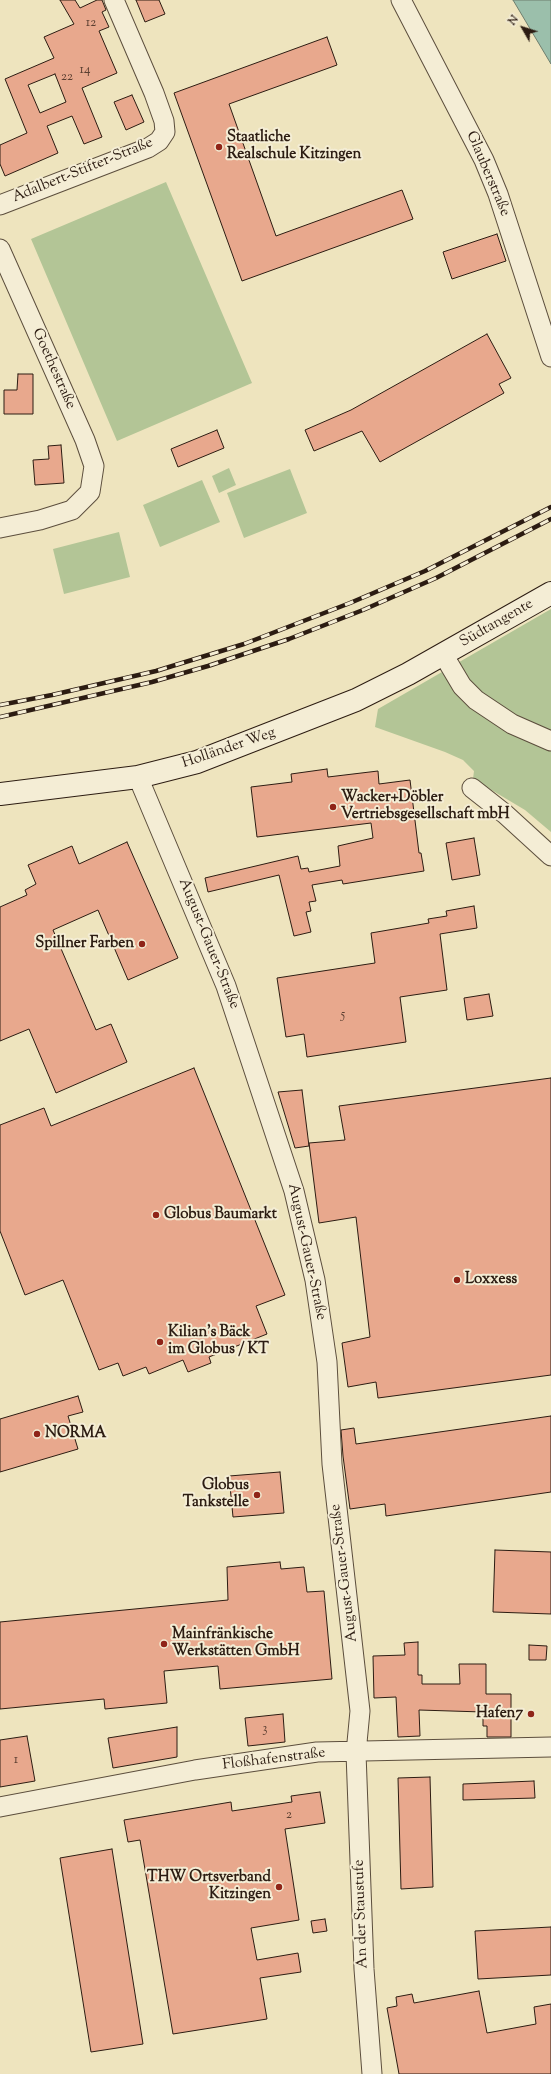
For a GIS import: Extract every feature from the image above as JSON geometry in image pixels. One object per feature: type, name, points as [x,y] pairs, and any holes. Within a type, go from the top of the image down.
[{"type":"main road","name":"Südtangente","points":[[443,654],[551,593]]},
{"type":"main road","name":"Holländer Weg","points":[[0,794],[138,777],[197,762],[356,700],[443,654]]},
{"type":"street","name":"Adalbert-Stifter-Straße","points":[[0,205],[148,148],[159,141],[165,132],[164,121],[154,93],[114,0]]},
{"type":"street","name":"Glauberstraße","points":[[401,0],[484,160],[498,194],[551,358]]},
{"type":"street","name":"Goethestraße","points":[[0,249],[85,440],[94,466],[90,492],[72,510],[40,520],[0,528]]},
{"type":"street","points":[[443,654],[462,686],[476,700],[512,724],[551,741]]},
{"type":"street","name":"August-Gauer-Straße","points":[[138,777],[226,986],[294,1191],[315,1280],[327,1362],[332,1464],[360,1711],[356,1753]]},
{"type":"street","points":[[472,788],[505,814],[551,856]]},
{"type":"street","name":"Floßhafenstraße","points":[[0,1807],[195,1770],[317,1752],[356,1753],[551,1747]]},
{"type":"street","name":"An der Staustufe","points":[[356,1753],[364,1969],[372,2074]]},
{"type":"shaded area","points":[[513,0],[551,0],[551,64]]},
{"type":"shaded area","points":[[166,182],[252,383],[117,441],[31,239]]},
{"type":"shaded area","points":[[229,468],[236,485],[219,493],[212,476]]},
{"type":"shaded area","points":[[290,469],[307,513],[244,538],[227,493]]},
{"type":"shaded area","points":[[202,480],[220,522],[160,547],[143,505]]},
{"type":"shaded area","points":[[119,532],[130,577],[64,594],[53,549]]},
{"type":"shaded area","points":[[551,609],[551,832],[525,810],[473,779],[474,771],[463,760],[375,727],[378,709]]},
{"type":"building","points":[[60,0],[75,0],[80,8],[97,0],[102,0],[106,10],[102,12],[109,27],[99,31],[117,73],[82,88],[102,137],[84,144],[72,116],[47,126],[58,153],[5,176],[0,164],[0,145],[27,133],[5,79],[54,58],[44,37],[74,24]],"holes":[[[55,74],[66,102],[40,113],[28,85]]]},
{"type":"building","points":[[136,0],[159,0],[165,14],[145,22]]},
{"type":"building","name":"Staatliche Realschule Kitzingen","points":[[327,37],[337,65],[229,104],[276,236],[402,190],[413,219],[242,281],[174,93]]},
{"type":"building","points":[[132,95],[144,122],[126,130],[114,102]]},
{"type":"building","points":[[497,234],[506,261],[452,279],[443,252]]},
{"type":"building","points":[[487,334],[511,378],[499,384],[504,393],[380,462],[362,431],[314,451],[305,430],[351,410]]},
{"type":"building","points":[[18,374],[33,374],[33,414],[4,414],[4,390],[17,390]]},
{"type":"building","points":[[217,430],[224,448],[178,467],[171,449]]},
{"type":"building","points":[[61,445],[64,483],[35,485],[33,460],[49,459],[48,446]]},
{"type":"building","points":[[327,769],[328,777],[378,771],[379,784],[410,780],[419,853],[421,853],[424,871],[343,884],[342,880],[312,885],[316,901],[309,902],[311,911],[306,912],[311,932],[294,936],[279,875],[208,892],[205,878],[298,856],[301,869],[308,868],[309,872],[340,866],[338,846],[373,838],[371,823],[257,837],[251,787],[292,782],[291,774]]},
{"type":"building","points":[[474,838],[480,875],[452,880],[446,843]]},
{"type":"building","name":"Spillner Farben","points":[[127,842],[178,958],[128,980],[98,910],[53,930],[96,1030],[111,1024],[127,1062],[56,1093],[29,1029],[0,1041],[0,907],[27,895],[25,890],[36,884],[28,865],[72,846],[79,864]]},
{"type":"building","points":[[474,906],[477,928],[440,934],[447,990],[400,997],[406,1042],[307,1057],[304,1034],[286,1037],[277,978],[375,963],[371,933],[429,923],[428,919],[447,916],[446,911]]},
{"type":"building","points":[[489,994],[493,1016],[467,1020],[464,998]]},
{"type":"building","name":"Globus Baumarkt","points":[[194,1068],[285,1295],[256,1306],[267,1334],[209,1357],[211,1363],[188,1372],[183,1360],[149,1374],[146,1367],[123,1376],[118,1363],[99,1370],[63,1280],[25,1295],[0,1231],[0,1125],[44,1108],[51,1126]]},
{"type":"building","name":"Loxxess","points":[[551,1078],[551,1375],[378,1398],[376,1382],[348,1387],[342,1343],[370,1337],[356,1217],[319,1223],[309,1143],[345,1140],[339,1106]]},
{"type":"building","points":[[302,1090],[309,1146],[295,1148],[278,1092]]},
{"type":"building","name":"NORMA","points":[[78,1396],[83,1412],[68,1416],[78,1449],[0,1472],[0,1419]]},
{"type":"building","points":[[551,1416],[551,1492],[386,1516],[385,1504],[350,1509],[341,1430],[354,1428],[356,1444]]},
{"type":"building","name":"Globus Tankstelle","points":[[280,1472],[284,1513],[233,1517],[229,1476]]},
{"type":"building","points":[[495,1550],[551,1552],[551,1614],[493,1612]]},
{"type":"building","name":"Mainfränkische Werkstätten GmbH","points":[[280,1562],[281,1569],[304,1567],[307,1592],[324,1591],[332,1679],[220,1689],[218,1666],[164,1671],[167,1703],[105,1709],[104,1699],[0,1709],[0,1622],[228,1600],[227,1567]]},
{"type":"building","points":[[418,1642],[418,1675],[422,1675],[422,1684],[460,1684],[459,1664],[486,1664],[486,1694],[511,1694],[511,1737],[487,1737],[487,1726],[483,1726],[483,1712],[419,1710],[420,1736],[398,1737],[396,1697],[374,1698],[373,1656],[405,1655],[404,1643]]},
{"type":"building","points":[[529,1645],[547,1646],[546,1660],[529,1660]]},
{"type":"building","points":[[283,1714],[285,1742],[248,1746],[245,1718]]},
{"type":"building","points":[[177,1727],[177,1757],[113,1768],[108,1738]]},
{"type":"building","points":[[27,1736],[35,1781],[0,1787],[0,1740]]},
{"type":"building","points":[[430,1777],[433,1887],[401,1889],[398,1778]]},
{"type":"building","points":[[534,1781],[535,1798],[463,1800],[463,1784]]},
{"type":"building","points":[[320,1792],[325,1823],[285,1829],[299,1920],[251,1928],[257,1960],[298,1953],[301,1972],[260,1978],[267,2019],[173,2034],[140,1840],[128,1842],[124,1820],[231,1802],[232,1811],[292,1802],[291,1796]]},
{"type":"building","points":[[112,1849],[143,2044],[91,2052],[60,1858]]},
{"type":"building","points":[[325,1919],[327,1931],[313,1933],[311,1921]]},
{"type":"building","points":[[551,1927],[551,1975],[478,1979],[475,1931]]},
{"type":"building","points":[[479,1991],[487,2033],[536,2024],[534,2007],[551,2004],[551,2074],[399,2074],[387,2008],[397,2006],[396,1997],[412,1994],[414,2003]]},
{"type":"railway","points":[[0,705],[52,695],[156,671],[244,644],[350,603],[425,571],[551,507]]},
{"type":"railway","points":[[0,717],[152,682],[208,666],[289,639],[363,610],[436,578],[551,519]]},
{"type":"place","name":"Staatliche Realschule Kitzingen","points":[[219,147]]},
{"type":"place","name":"Wacker+Döbler Vertriebsgesellschaft mbH","points":[[333,807]]},
{"type":"place","name":"Spillner Farben","points":[[142,944]]},
{"type":"place","name":"Globus Baumarkt","points":[[156,1215]]},
{"type":"place","name":"Loxxess","points":[[457,1280]]},
{"type":"place","name":"Kilian's Bäck im Globus / KT","points":[[160,1342]]},
{"type":"place","name":"NORMA","points":[[37,1434]]},
{"type":"place","name":"Globus Tankstelle","points":[[257,1495]]},
{"type":"place","name":"Mainfränkische Werkstätten GmbH","points":[[164,1644]]},
{"type":"place","name":"Hafen7","points":[[531,1714]]},
{"type":"place","name":"THW Ortsverband Kitzingen","points":[[279,1887]]}]
